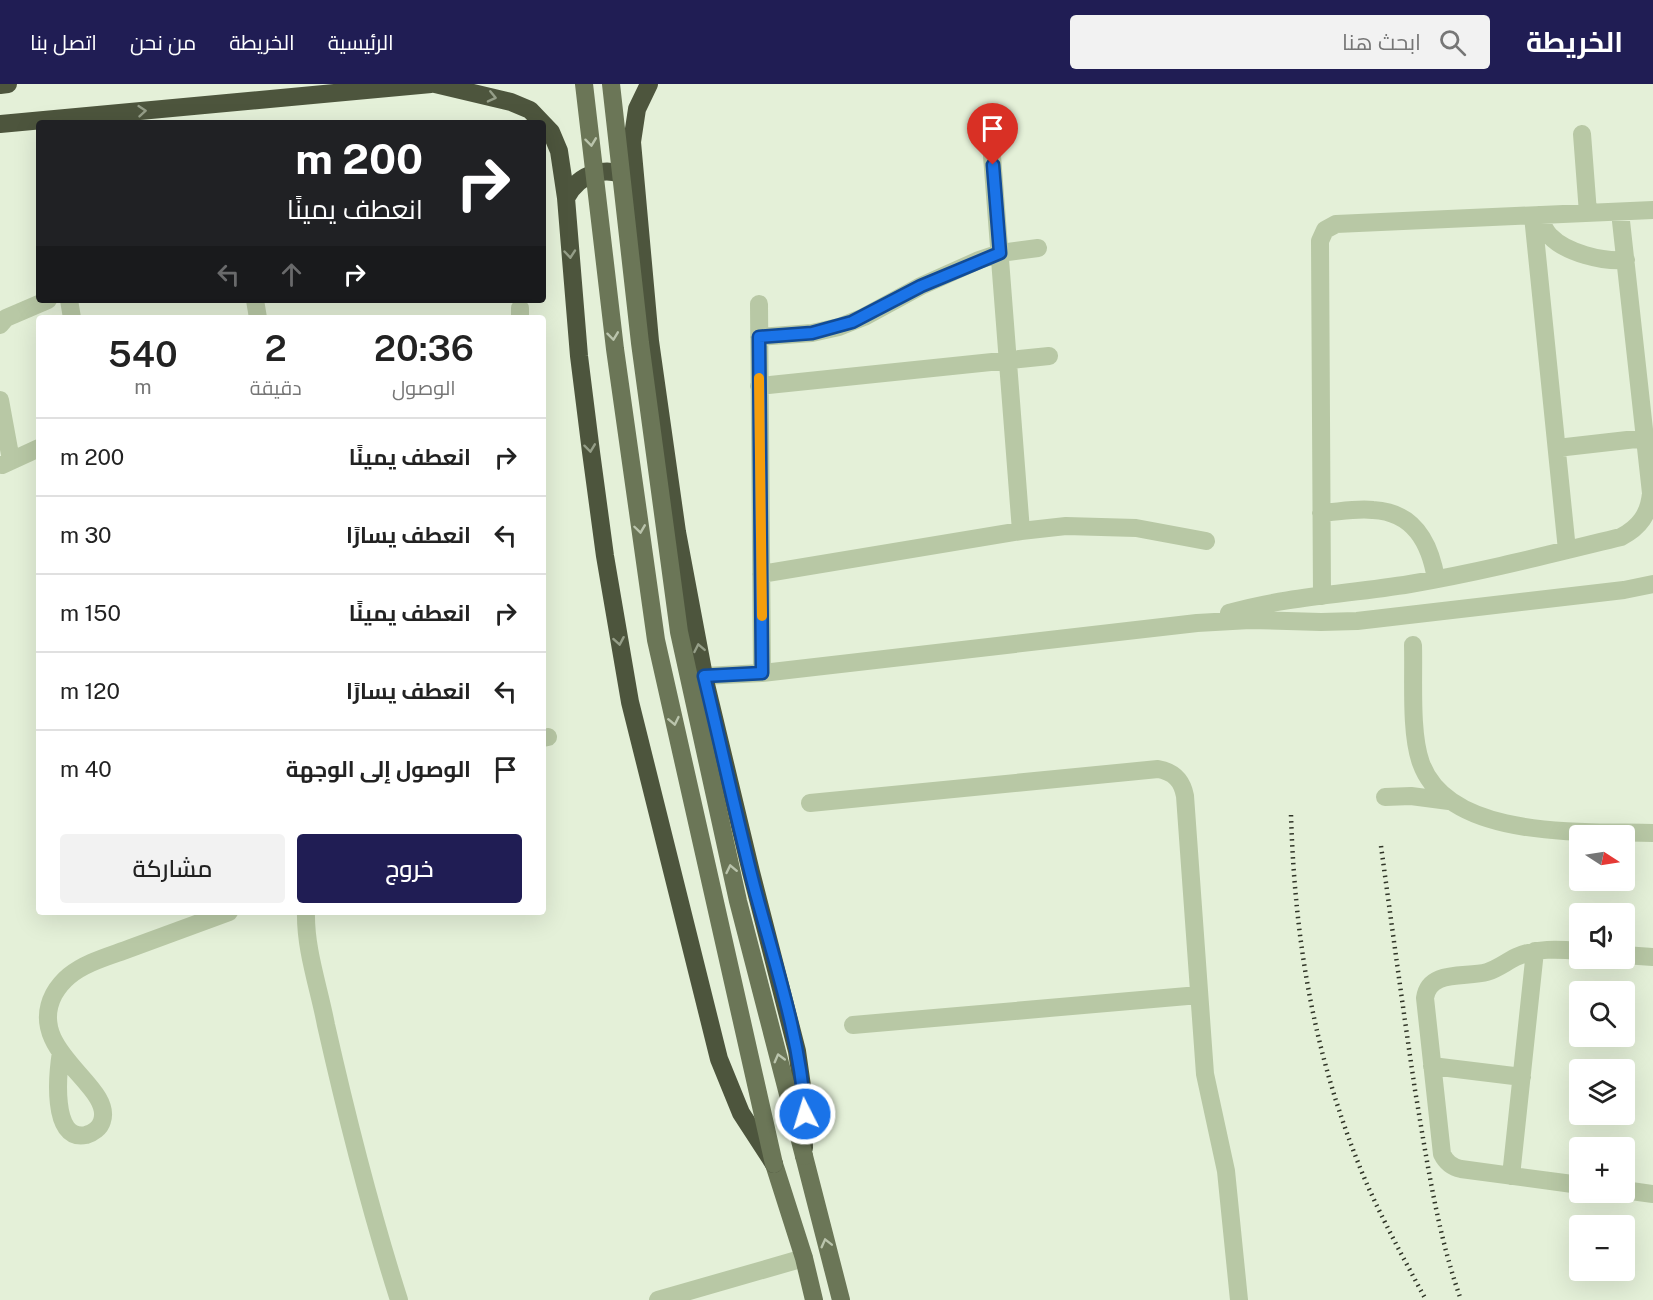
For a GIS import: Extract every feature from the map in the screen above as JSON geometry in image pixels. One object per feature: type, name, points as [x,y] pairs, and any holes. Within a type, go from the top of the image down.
[{"type":"highway","points":[[0,85],[8,84]]},
{"type":"highway","points":[[43,120],[433,84],[511,102],[530,110],[541,120]]},
{"type":"highway","points":[[649,84],[640,99],[634,120],[632,142],[650,341],[677,532],[704,676],[751,872],[795,1041],[803,1093],[804,1156]]},
{"type":"highway","points":[[0,124],[36,121]]},
{"type":"highway","points":[[546,126],[556,141],[566,198],[579,356],[604,556],[630,702],[722,1068],[750,1131],[774,1164]]},
{"type":"highway","points":[[566,198],[576,183],[584,177],[602,171],[620,174],[636,183]]},
{"type":"main road","points":[[584,84],[615,349],[656,639],[714,906],[774,1164],[804,1258],[813,1300]]},
{"type":"main road","points":[[610,84],[640,343],[679,632],[738,901],[840,1300]]},
{"type":"lane","points":[[1582,134],[1588,213]]},
{"type":"lane","points":[[991,143],[1021,531]]},
{"type":"lane","points":[[1322,596],[1320,241],[1325,230],[1336,224],[1653,210]]},
{"type":"lane","points":[[1197,623],[1250,607],[1436,579],[1621,537],[1631,531],[1646,515],[1652,492],[1620,212]]},
{"type":"lane","points":[[1536,216],[1557,243],[1598,259],[1626,260]]},
{"type":"lane","points":[[1536,216],[1567,550]]},
{"type":"lane","points":[[759,337],[812,333],[852,322],[921,286],[1000,253],[1038,248]]},
{"type":"lane","points":[[0,324],[6,318],[41,303]]},
{"type":"lane","points":[[759,304],[762,673]]},
{"type":"lane","points":[[759,386],[1049,356]]},
{"type":"lane","points":[[0,400],[6,463],[36,449]]},
{"type":"lane","points":[[1557,448],[1645,438]]},
{"type":"lane","points":[[1321,513],[1372,509],[1397,516],[1412,527],[1425,542],[1436,579]]},
{"type":"lane","points":[[761,574],[1021,531],[1066,526],[1113,526],[1160,531],[1206,541]]},
{"type":"lane","points":[[704,676],[762,673],[1197,623],[1250,620],[1357,621],[1624,590],[1653,584]]},
{"type":"lane","points":[[1413,645],[1417,750],[1428,778],[1449,801],[1461,809],[1482,816],[1540,829],[1653,833]]},
{"type":"lane","points":[[810,803],[1149,770],[1166,770],[1180,780],[1185,796],[1205,1074],[1226,1171],[1239,1300]]},
{"type":"lane","points":[[1384,797],[1424,797],[1449,801]]},
{"type":"lane","points":[[61,1052],[54,1042],[48,1018],[53,995],[68,976],[94,962],[221,915]]},
{"type":"lane","points":[[306,915],[308,942],[347,1121],[399,1300]]},
{"type":"lane","points":[[1569,950],[1535,951],[1488,971],[1443,978],[1432,982],[1425,998],[1442,1154],[1445,1160],[1461,1169],[1569,1184]]},
{"type":"lane","points":[[1511,1176],[1535,951]]},
{"type":"lane","points":[[1635,955],[1653,957]]},
{"type":"lane","points":[[853,1025],[1199,995]]},
{"type":"lane","points":[[1432,1066],[1522,1077]]},
{"type":"lane","points":[[1635,1192],[1653,1194]]},
{"type":"lane","points":[[658,1300],[804,1258]]},
{"type":"railway","points":[[1291,815],[1297,911],[1303,957],[1311,1002],[1333,1092],[1366,1182],[1426,1300]]},
{"type":"railway","points":[[1381,846],[1428,1170],[1445,1248],[1461,1300]]},
{"type":"slow traffic","points":[[759,378],[762,616]]},
{"type":"route","points":[[805,1114],[801,1072],[793,1030],[751,872],[704,676],[762,673],[759,337],[812,333],[839,327],[864,317],[960,268],[1000,253],[993,165]]}]
